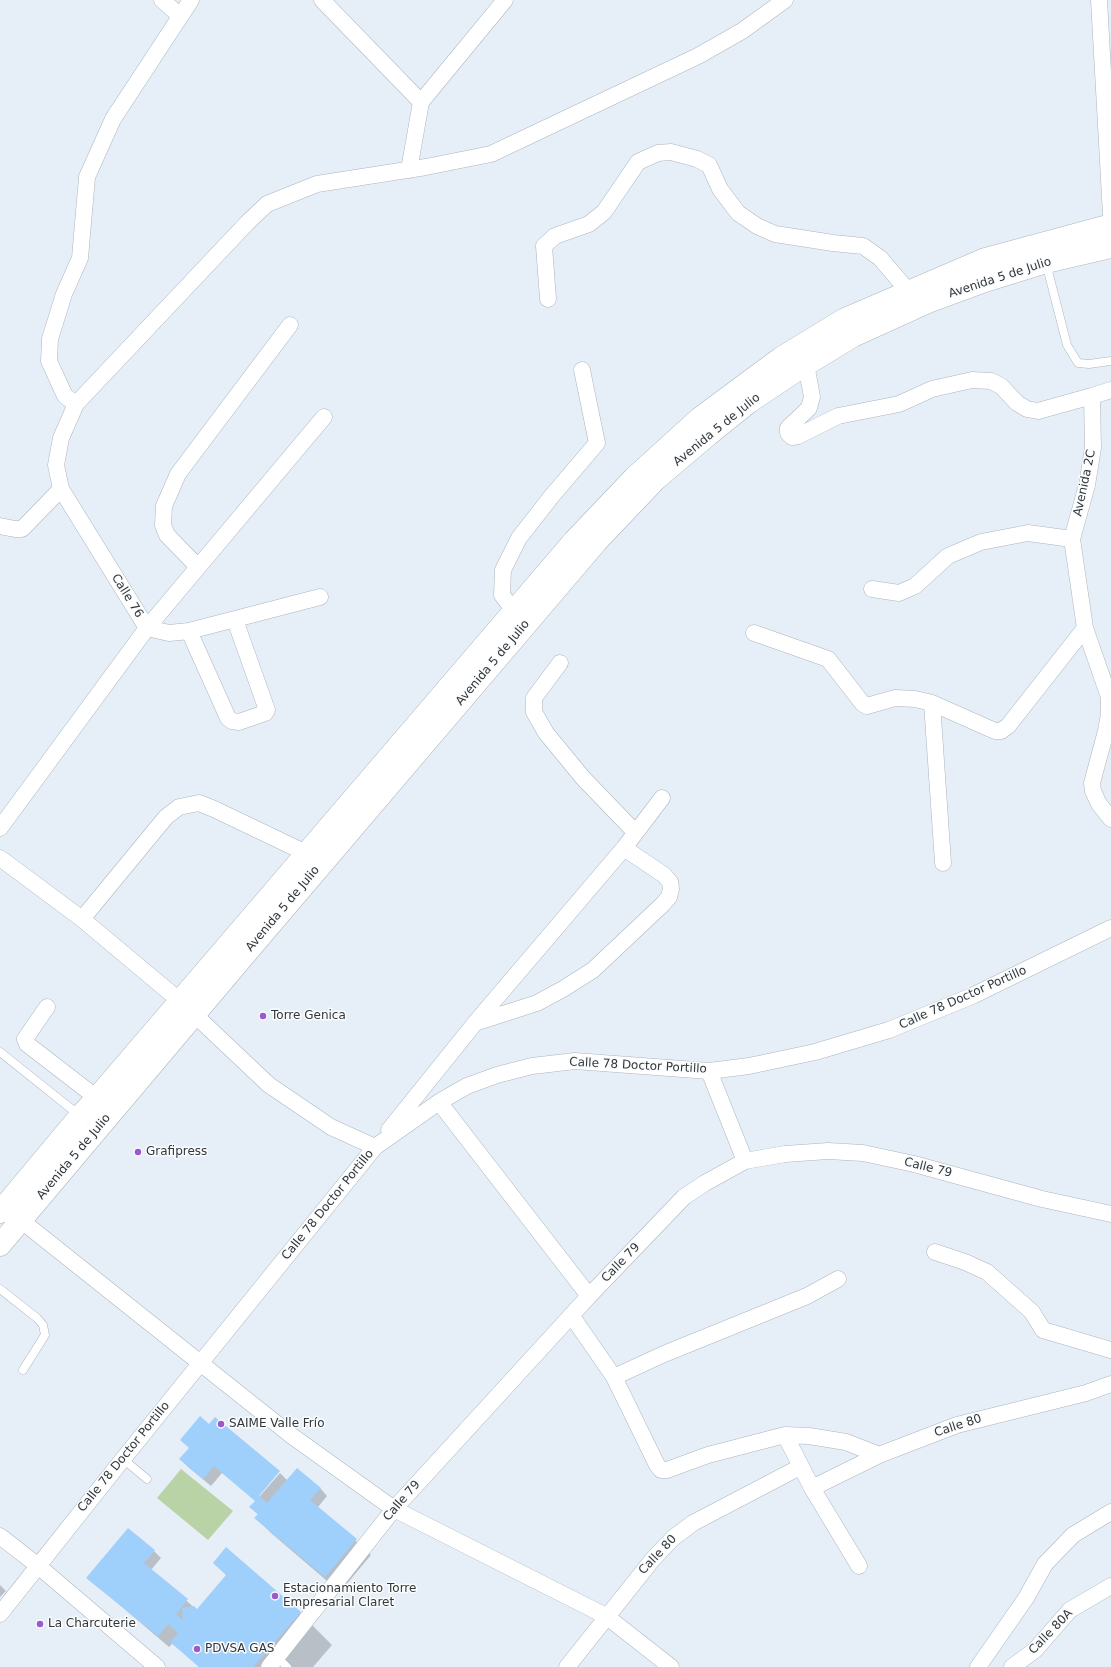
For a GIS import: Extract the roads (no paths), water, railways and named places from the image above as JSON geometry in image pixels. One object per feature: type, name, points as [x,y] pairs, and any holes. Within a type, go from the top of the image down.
[{"type":"main road","name":"Avenida 5 de Julio","points":[[0,1245],[187,1008],[306,853],[515,612],[575,540],[634,478],[700,418],[788,354],[845,319],[985,259],[1111,225]]},
{"type":"main road","name":"Avenida 5 de Julio","points":[[1,1208],[80,1116],[187,1008],[597,541],[656,480],[749,402],[806,364],[853,336],[928,302],[985,281],[1046,262],[1111,247]]},
{"type":"street","points":[[162,0],[179,16]]},
{"type":"street","points":[[76,404],[65,396],[49,361],[50,339],[64,294],[80,258],[88,177],[113,119],[179,16],[191,0]]},
{"type":"street","points":[[322,0],[421,102]]},
{"type":"street","points":[[409,170],[421,102],[505,0]]},
{"type":"street","points":[[1099,0],[1111,215]]},
{"type":"street","name":"Calle 76","points":[[0,828],[147,628],[61,489],[56,465],[61,438],[76,404],[247,223],[267,204],[317,184],[409,170],[491,154],[698,56],[742,31],[783,1]]},
{"type":"street","points":[[548,299],[544,246],[555,236],[589,224],[604,212],[638,162],[658,153],[671,152],[697,159],[709,165],[720,189],[738,213],[757,226],[775,234],[862,246],[880,258],[909,292]]},
{"type":"street","points":[[198,567],[167,535],[163,525],[164,506],[178,474],[290,325]]},
{"type":"street","points":[[806,364],[812,397],[809,408],[788,428],[788,433],[792,437],[798,436],[838,416],[899,404],[932,389],[972,380],[991,381],[1001,386],[1017,403],[1027,409],[1038,411],[1111,390]]},
{"type":"street","points":[[515,612],[502,596],[503,570],[519,538],[551,497],[597,443],[582,370]]},
{"type":"street","name":"Avenida 2C","points":[[1092,396],[1093,448],[1087,484],[1072,539],[1085,628],[1109,697],[1109,714],[1093,773],[1093,791],[1099,804],[1111,819]]},
{"type":"street","points":[[320,597],[189,631],[169,633],[147,628],[324,416]]},
{"type":"street","points":[[0,526],[22,529],[61,489]]},
{"type":"street","points":[[872,589],[898,593],[915,586],[948,556],[981,542],[1028,533],[1072,539]]},
{"type":"street","points":[[189,631],[228,718],[232,722],[239,722],[265,713],[267,710],[235,620]]},
{"type":"street","points":[[754,633],[813,652],[828,659],[863,704],[867,706],[895,698],[915,699],[932,703],[994,731],[1001,731],[1008,726],[1085,628]]},
{"type":"street","points":[[560,663],[534,698],[534,712],[546,733],[583,778],[635,832]]},
{"type":"street","points":[[932,703],[943,863]]},
{"type":"street","points":[[0,858],[82,919],[187,1008],[269,1085],[331,1127],[375,1147],[475,1023],[624,848],[662,798]]},
{"type":"street","points":[[82,919],[166,817],[179,807],[199,804],[214,808],[306,853]]},
{"type":"street","points":[[475,1023],[537,1003],[563,989],[593,970],[664,904],[669,897],[671,889],[670,882],[664,875],[624,848]]},
{"type":"street","name":"Calle 78 Doctor Portillo","points":[[0,1614],[37,1565],[122,1459],[375,1147],[439,1102],[490,1078],[532,1066],[575,1061],[709,1071],[749,1066],[815,1052],[888,1030],[972,996],[1111,928]]},
{"type":"street","points":[[47,1007],[25,1038],[27,1044],[98,1098]]},
{"type":"street","points":[[709,1071],[745,1161]]},
{"type":"street","points":[[439,1102],[589,1296]]},
{"type":"street","name":"Calle 79","points":[[278,1664],[394,1509],[570,1315],[684,1197],[705,1183],[745,1161],[785,1154],[828,1151],[864,1153],[914,1164],[1042,1199],[1111,1214]]},
{"type":"street","points":[[1,1208],[21,1220],[292,1436],[394,1509],[606,1616],[672,1667]]},
{"type":"street","points":[[935,1252],[965,1262],[987,1272],[1032,1312],[1043,1330],[1111,1350]]},
{"type":"street","points":[[614,1377],[664,1354],[807,1296],[838,1279]]},
{"type":"street","points":[[570,1315],[614,1377],[657,1464],[662,1470],[667,1470],[708,1455],[784,1435],[809,1436],[846,1442],[879,1455]]},
{"type":"street","name":"Calle 80","points":[[812,1488],[879,1455],[957,1425],[1086,1393],[1111,1384]]},
{"type":"street","points":[[784,1435],[800,1467],[858,1566]]},
{"type":"street","name":"Calle 80","points":[[567,1667],[606,1616],[653,1559],[673,1538],[693,1523],[800,1467]]},
{"type":"street","points":[[978,1667],[1026,1598],[1046,1564],[1073,1535],[1111,1512]]},
{"type":"street","points":[[0,1536],[37,1565],[157,1667]]},
{"type":"street","name":"Calle 80A","points":[[1012,1667],[1035,1650],[1070,1610],[1111,1586]]},
{"type":"lane","points":[[1046,262],[1068,345],[1078,363],[1089,364],[1111,361]]},
{"type":"lane","points":[[0,1052],[80,1116]]},
{"type":"lane","points":[[0,1289],[37,1318],[44,1330],[45,1335],[23,1370]]},
{"type":"lane","points":[[122,1459],[147,1479]]},
{"type":"place","name":"Torre Genica","points":[[263,1016]]},
{"type":"place","name":"Grafipress","points":[[138,1152]]},
{"type":"place","name":"SAIME Valle Frío","points":[[221,1424]]},
{"type":"place","name":"Estacionamiento Torre Empresarial Claret","points":[[275,1596]]},
{"type":"place","name":"La Charcuterie","points":[[40,1624]]},
{"type":"place","name":"PDVSA GAS","points":[[197,1649]]}]
